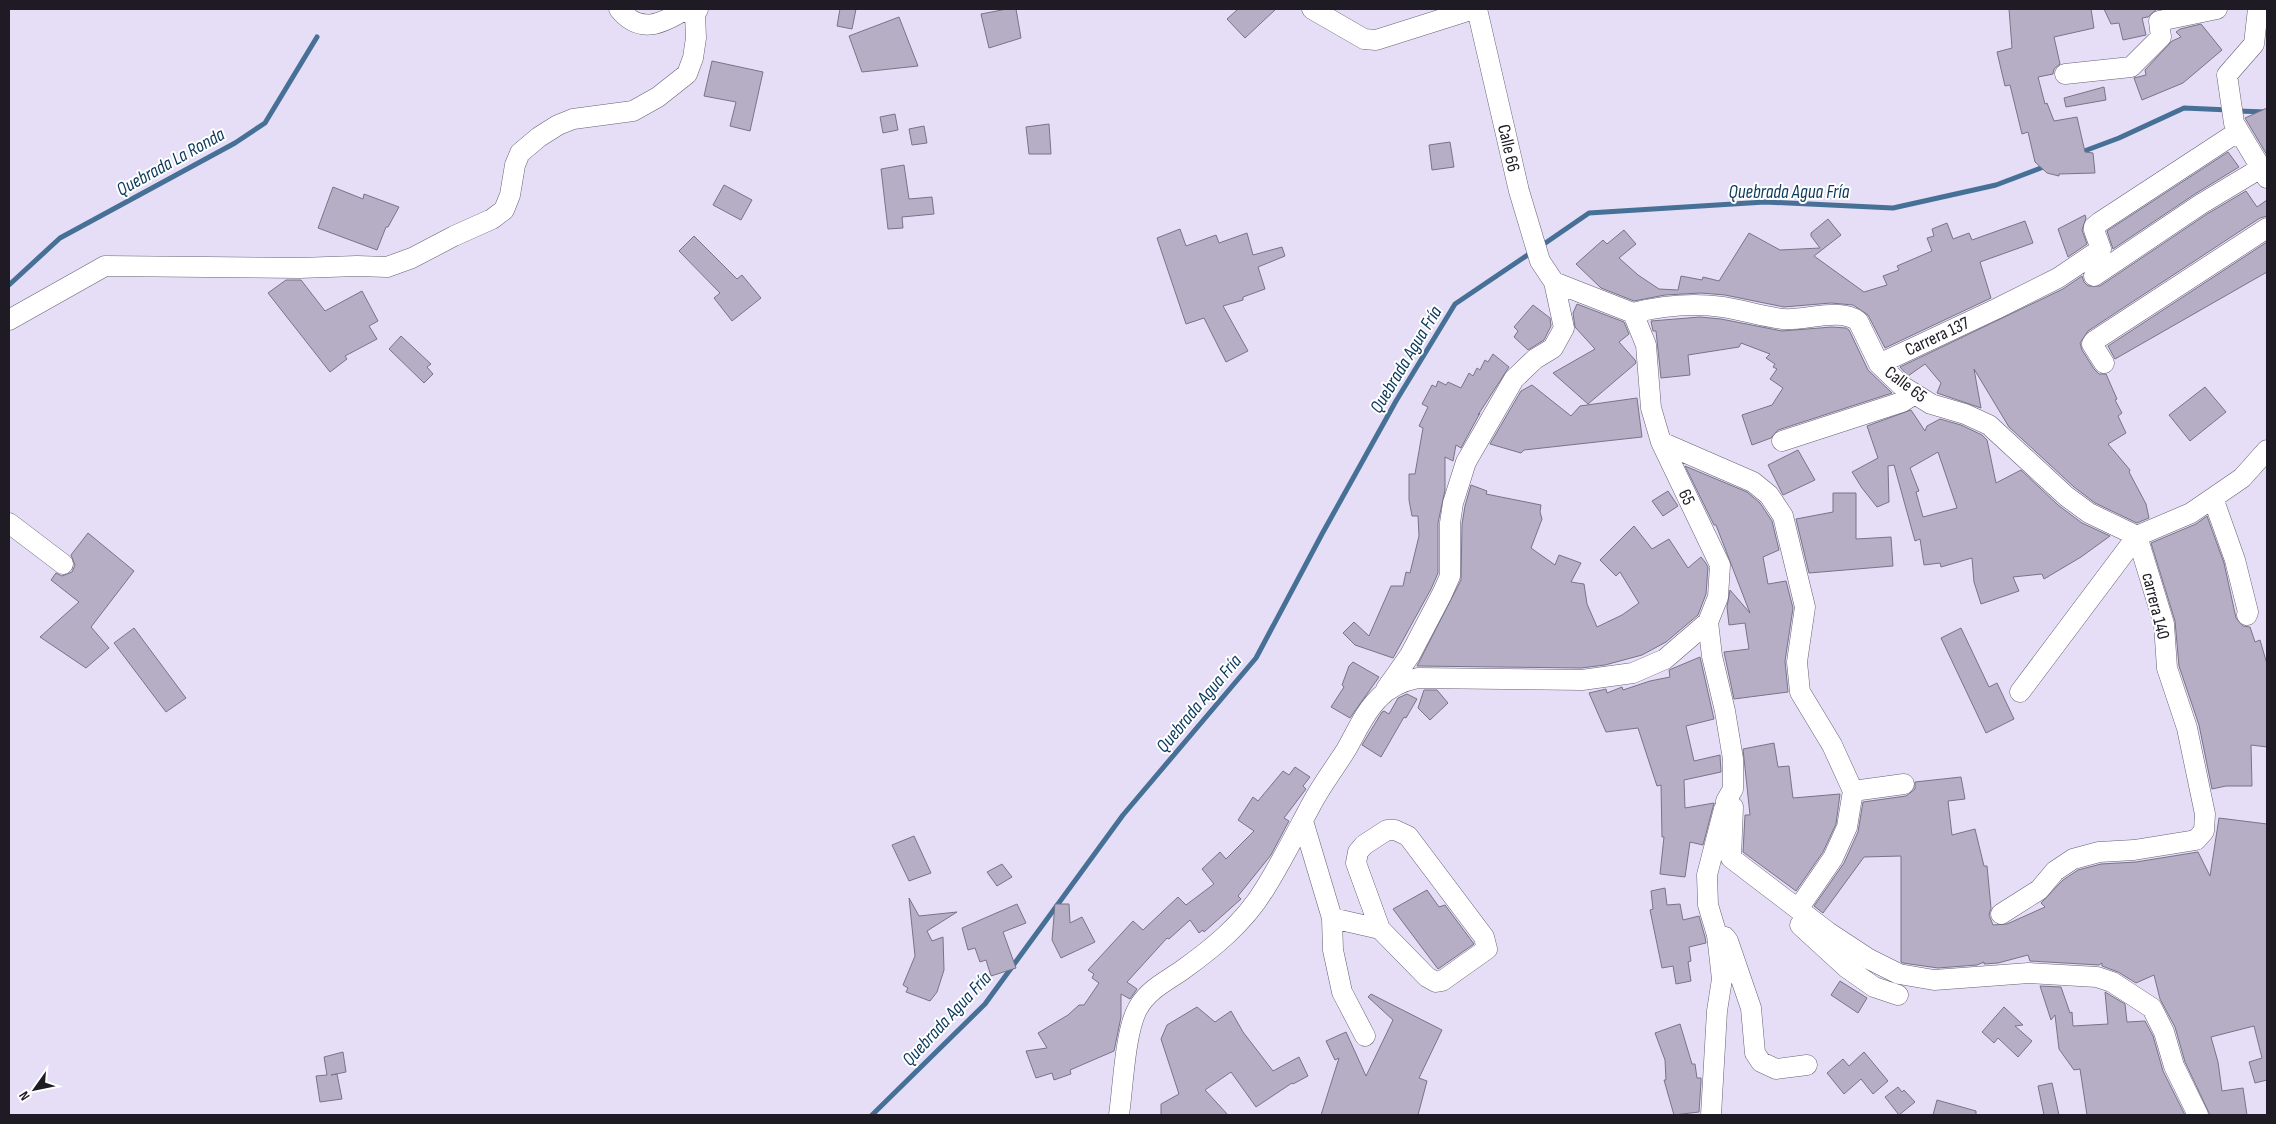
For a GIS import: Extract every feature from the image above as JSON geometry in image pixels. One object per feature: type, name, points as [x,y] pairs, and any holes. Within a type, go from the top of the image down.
[{"type":"street","points":[[619,9],[634,22],[650,26],[686,9]]},
{"type":"street","points":[[9,320],[105,266],[387,267],[412,258],[492,219],[504,210],[510,195],[514,165],[520,153],[539,137],[558,125],[573,119],[633,111],[658,97],[687,74],[693,58],[696,38],[695,14],[698,9]]},
{"type":"street","points":[[1312,9],[1364,39],[1376,40],[1476,9]]},
{"type":"street","name":"Calle 66","points":[[1476,9],[1519,191],[1540,261],[1554,282]]},
{"type":"street","points":[[2065,74],[2131,67],[2161,37],[2159,21],[2217,9]]},
{"type":"street","points":[[2094,276],[2201,204],[2264,173],[2236,127],[2227,75],[2254,44],[2261,22]]},
{"type":"street","name":"Carrera 137","points":[[1879,364],[1996,310],[2058,278],[2101,249],[2094,227],[2236,127]]},
{"type":"street","points":[[2104,363],[2092,344],[2094,341],[2267,228]]},
{"type":"street","points":[[1554,282],[1633,313]]},
{"type":"street","points":[[1119,1115],[1130,1035],[1137,1009],[1144,998],[1156,987],[1202,955],[1234,928],[1255,905],[1283,860],[1303,821],[1361,722],[1410,656],[1450,576],[1450,523],[1453,503],[1466,462],[1514,379],[1534,359],[1553,348],[1564,328],[1554,282]]},
{"type":"street","name":"Calle 65","points":[[1633,313],[1659,306],[1722,307],[1784,319],[1835,316],[1853,317],[1858,321],[1879,364],[1902,386],[1931,404],[1965,414],[1989,425],[2066,496],[2089,513],[2136,536]]},
{"type":"street","name":"65","points":[[1378,698],[1396,685],[1418,678],[1582,680],[1633,673],[1665,659],[1708,622],[1718,596],[1720,565],[1661,442],[1651,408],[1646,345],[1633,313]]},
{"type":"street","points":[[1782,441],[1902,402],[1915,394]]},
{"type":"street","points":[[1661,442],[1753,482],[1769,495],[1782,516],[1805,607],[1797,662],[1800,692],[1832,745],[1853,791],[1847,828],[1833,858],[1798,909]]},
{"type":"street","points":[[2020,692],[2136,536],[2191,513],[2242,478],[2267,450]]},
{"type":"street","points":[[2213,498],[2235,560],[2248,612],[2247,615]]},
{"type":"street","points":[[9,523],[63,564]]},
{"type":"street","name":"carrera 140","points":[[2001,914],[2038,890],[2055,871],[2073,859],[2099,852],[2134,850],[2187,842],[2196,840],[2204,831],[2205,814],[2190,745],[2167,668],[2164,624],[2136,536]]},
{"type":"street","points":[[1708,622],[1712,656],[1734,759],[1733,789],[1726,801],[1706,875],[1708,905],[1717,935],[1722,979],[1717,1011],[1711,1115]]},
{"type":"street","points":[[1853,791],[1904,784]]},
{"type":"street","points":[[1726,801],[1733,807],[1731,858]]},
{"type":"street","points":[[1303,821],[1332,918],[1333,950],[1342,992],[1365,1036]]},
{"type":"street","points":[[1332,918],[1380,929],[1427,977],[1436,982],[1442,980],[1488,949],[1484,937],[1408,836],[1395,830],[1386,830],[1364,845],[1358,852],[1356,863],[1380,929]]},
{"type":"street","points":[[1731,858],[1828,932],[1869,959],[1899,974],[1934,980],[2029,973],[2097,977],[2112,982],[2152,1008],[2164,1032],[2174,1066],[2198,1115]]},
{"type":"street","points":[[1731,858],[1786,907],[1790,916],[1847,968],[1874,987],[1898,995]]},
{"type":"street","points":[[1713,922],[1728,941],[1751,1008],[1755,1053],[1761,1062],[1776,1069],[1807,1065]]},
{"type":"building","points":[[840,9],[856,9],[852,29],[837,26]]},
{"type":"building","points":[[1016,9],[1021,38],[989,48],[981,14]]},
{"type":"building","points":[[1238,9],[1276,9],[1245,38],[1227,19]]},
{"type":"building","points":[[2009,9],[2091,9],[2094,28],[2054,37],[2060,64],[2054,69],[2053,74],[2038,77],[2045,104],[2047,103],[2054,121],[2077,117],[2085,152],[2093,153],[2095,173],[2059,174],[2059,176],[2047,173],[2035,162],[2028,132],[2022,134],[2010,85],[2005,86],[1997,52],[2012,48]]},
{"type":"building","points":[[2104,9],[2157,9],[2148,17],[2142,18],[2146,35],[2123,40],[2119,23],[2111,24]]},
{"type":"building","points":[[899,17],[918,66],[862,72],[849,36]]},
{"type":"building","points":[[2201,24],[2222,50],[2183,83],[2142,100],[2134,78],[2146,75],[2145,70],[2172,41],[2181,37],[2176,32],[2180,29]]},
{"type":"building","points":[[712,61],[763,72],[750,131],[730,126],[736,102],[704,96]]},
{"type":"building","points":[[2104,87],[2106,100],[2066,107],[2064,98]]},
{"type":"building","points":[[2267,108],[2267,155],[2245,118]]},
{"type":"building","points":[[895,114],[898,130],[883,133],[880,117]]},
{"type":"building","points":[[1049,124],[1051,154],[1029,154],[1026,127]]},
{"type":"building","points":[[924,126],[927,143],[912,145],[909,129]]},
{"type":"building","points":[[1450,142],[1454,167],[1432,170],[1429,145]]},
{"type":"building","points":[[2228,152],[2239,167],[2113,249],[2107,231]]},
{"type":"building","points":[[904,165],[909,199],[932,197],[934,214],[902,217],[903,228],[888,229],[881,169]]},
{"type":"building","points":[[724,185],[752,200],[741,220],[713,205]]},
{"type":"building","points":[[333,187],[363,199],[364,194],[399,207],[388,227],[386,227],[377,250],[318,228]]},
{"type":"building","points":[[2246,191],[2257,207],[2267,200],[2267,216],[2260,218],[2088,331],[2080,343],[2082,350],[2094,369],[2099,374],[2106,374],[2117,399],[2115,400],[2122,413],[2118,416],[2126,433],[2108,444],[2130,470],[2129,472],[2146,504],[2149,518],[2137,523],[2095,503],[2074,487],[2009,427],[1974,369],[1981,408],[1937,393],[1941,383],[1925,364],[1908,376],[1900,367],[2063,289],[2082,276],[2088,286],[2100,286],[2207,214]]},
{"type":"building","points":[[2085,215],[2086,218],[2082,230],[2087,244],[2068,257],[2058,229]]},
{"type":"building","points":[[1828,219],[1841,235],[1814,256],[1864,292],[1887,285],[1883,276],[1899,270],[1897,266],[1932,251],[1927,238],[1934,236],[1932,229],[1947,223],[1953,239],[1969,233],[1972,240],[2025,221],[2033,243],[1980,262],[1991,298],[1885,348],[1868,315],[1853,305],[1831,303],[1784,307],[1725,295],[1701,293],[1665,295],[1634,301],[1601,288],[1576,264],[1603,240],[1607,244],[1624,230],[1636,244],[1619,258],[1638,275],[1659,289],[1678,290],[1681,276],[1702,280],[1703,277],[1719,281],[1749,233],[1780,250],[1820,248],[1811,236],[1811,233]]},
{"type":"building","points":[[1180,229],[1186,246],[1216,235],[1219,243],[1247,233],[1253,255],[1282,247],[1285,256],[1258,267],[1265,289],[1243,297],[1243,300],[1223,306],[1248,351],[1226,362],[1204,318],[1186,324],[1157,238]]},
{"type":"building","points":[[694,236],[737,279],[742,275],[761,298],[732,321],[714,298],[720,293],[679,251]]},
{"type":"building","points":[[2267,242],[2267,272],[2115,359],[2108,346]]},
{"type":"building","points":[[286,280],[301,280],[325,311],[362,291],[378,321],[369,326],[377,339],[345,356],[347,359],[330,372],[268,293]]},
{"type":"building","points":[[1577,304],[1624,322],[1629,334],[1619,342],[1636,363],[1588,404],[1553,373],[1595,349],[1575,327],[1573,313]]},
{"type":"building","points":[[1533,305],[1550,318],[1551,326],[1544,340],[1528,350],[1514,337],[1518,331],[1514,327]]},
{"type":"building","points":[[1700,317],[1721,319],[1782,331],[1832,327],[1846,328],[1849,330],[1868,370],[1892,393],[1778,430],[1771,438],[1752,445],[1742,415],[1772,405],[1783,388],[1770,379],[1777,369],[1773,367],[1775,364],[1766,358],[1770,354],[1741,343],[1739,347],[1688,355],[1690,375],[1661,378],[1656,331],[1653,331],[1651,321]]},
{"type":"building","points":[[401,336],[431,364],[427,367],[433,374],[424,383],[389,349]]},
{"type":"building","points":[[1493,354],[1509,367],[1478,415],[1480,413],[1461,448],[1456,445],[1453,461],[1445,457],[1445,490],[1438,523],[1438,573],[1431,589],[1393,658],[1355,645],[1343,633],[1354,622],[1369,636],[1391,586],[1403,586],[1406,572],[1410,573],[1419,536],[1418,516],[1412,516],[1409,500],[1409,474],[1415,474],[1423,428],[1419,426],[1428,407],[1422,404],[1432,385],[1436,387],[1438,381],[1446,385],[1448,382],[1461,388],[1469,373],[1473,376],[1477,368],[1480,370],[1485,360],[1488,362]]},
{"type":"building","points":[[1532,385],[1571,416],[1580,406],[1637,398],[1642,437],[1524,450],[1521,453],[1490,444],[1521,391]]},
{"type":"building","points":[[2205,387],[2226,412],[2190,441],[2169,415]]},
{"type":"building","points":[[1911,410],[1925,431],[1927,426],[1940,419],[1961,425],[1982,435],[1987,440],[1996,483],[2021,470],[2058,505],[2082,523],[2110,536],[2081,557],[2044,579],[2042,574],[2013,577],[2019,591],[1981,604],[1974,582],[1972,558],[1941,567],[1940,563],[1924,565],[1920,539],[1915,541],[1894,465],[1888,466],[1889,502],[1877,507],[1862,488],[1852,472],[1878,458],[1867,426]],"holes":[[[1938,452],[1957,508],[1923,517],[1916,492],[1919,491],[1910,468]]]},
{"type":"building","points":[[1798,450],[1815,480],[1783,495],[1768,465]]},
{"type":"building","points":[[1685,466],[1747,492],[1760,503],[1772,521],[1779,550],[1763,557],[1768,584],[1786,581],[1793,608],[1785,661],[1788,692],[1734,699],[1724,652],[1749,649],[1745,623],[1729,625],[1727,607],[1730,590],[1750,613],[1716,525],[1714,525]]},
{"type":"building","points":[[1471,485],[1487,491],[1486,494],[1541,505],[1542,519],[1531,548],[1555,565],[1559,555],[1581,563],[1571,582],[1584,584],[1587,604],[1597,627],[1622,615],[1639,603],[1620,572],[1616,576],[1600,560],[1634,526],[1652,549],[1669,539],[1688,568],[1701,557],[1705,562],[1708,567],[1706,594],[1698,615],[1666,642],[1642,655],[1605,665],[1581,668],[1417,666],[1461,580],[1462,524]]},
{"type":"building","points":[[1668,491],[1678,506],[1663,516],[1652,501]]},
{"type":"building","points":[[1833,493],[1856,493],[1856,539],[1891,537],[1893,566],[1809,573],[1796,519],[1833,512]]},
{"type":"building","points":[[2207,516],[2224,563],[2236,618],[2243,626],[2250,627],[2255,642],[2260,640],[2267,664],[2267,747],[2251,745],[2252,786],[2226,786],[2212,789],[2199,725],[2179,666],[2175,621],[2151,543],[2196,524]]},
{"type":"building","points":[[88,533],[134,571],[91,627],[109,648],[86,668],[40,637],[79,602],[51,580],[56,573],[62,576],[72,572],[75,565],[71,555]]},
{"type":"building","points":[[134,628],[186,698],[166,712],[114,643]]},
{"type":"building","points":[[1961,628],[1989,687],[1997,683],[2014,719],[1986,733],[1941,638]]},
{"type":"building","points":[[1700,657],[1714,719],[1686,726],[1694,761],[1720,755],[1721,772],[1684,780],[1685,808],[1714,803],[1703,845],[1690,842],[1685,877],[1660,874],[1664,837],[1662,837],[1661,785],[1657,786],[1638,728],[1606,732],[1589,693],[1606,689],[1607,693],[1622,687],[1623,690],[1670,677],[1669,670]]},
{"type":"building","points":[[1353,662],[1379,677],[1350,718],[1331,707],[1344,687],[1342,685],[1349,666]]},
{"type":"building","points":[[1424,690],[1437,690],[1448,703],[1430,720],[1418,708]]},
{"type":"building","points":[[1407,694],[1417,699],[1406,718],[1404,717],[1381,757],[1362,745],[1382,712],[1384,711],[1389,714],[1398,698]]},
{"type":"building","points":[[1774,743],[1778,767],[1789,766],[1793,798],[1840,794],[1836,824],[1823,852],[1796,891],[1743,852],[1745,815],[1750,815],[1743,749]]},
{"type":"building","points":[[1295,767],[1310,777],[1303,786],[1306,789],[1284,818],[1289,821],[1271,855],[1238,896],[1241,899],[1204,932],[1203,930],[1199,933],[1190,920],[1169,939],[1167,938],[1127,982],[1137,989],[1130,999],[1121,994],[1121,1017],[1114,1051],[1070,1070],[1071,1074],[1054,1080],[1052,1073],[1036,1078],[1026,1051],[1047,1048],[1038,1033],[1068,1015],[1079,1005],[1084,1005],[1099,983],[1092,978],[1094,974],[1088,970],[1133,921],[1143,930],[1178,897],[1186,905],[1214,884],[1202,869],[1220,852],[1226,859],[1254,831],[1238,820],[1253,797],[1258,801],[1283,771],[1289,775]]},
{"type":"building","points":[[1961,777],[1965,799],[1948,801],[1952,835],[1975,829],[1984,866],[1987,866],[1991,908],[1989,915],[1993,925],[2007,924],[2045,907],[2041,903],[2063,880],[2078,870],[2101,864],[2136,862],[2198,852],[2210,876],[2219,818],[2267,824],[2267,1080],[2255,1083],[2249,1062],[2262,1058],[2254,1026],[2211,1037],[2218,1062],[2222,1091],[2243,1088],[2247,1115],[2210,1115],[2185,1062],[2175,1027],[2160,999],[2154,975],[2136,983],[2118,972],[2102,966],[2102,963],[2099,965],[2030,961],[2028,955],[1998,963],[1984,964],[1984,962],[1977,965],[1938,968],[1903,963],[1901,962],[1901,856],[1864,857],[1823,913],[1814,906],[1844,863],[1858,832],[1863,802],[1906,796],[1915,789],[1915,782]]},
{"type":"building","points":[[914,836],[931,873],[909,881],[892,845]]},
{"type":"building","points":[[1002,864],[1012,877],[997,886],[987,872]]},
{"type":"building","points":[[1665,888],[1667,905],[1680,904],[1683,920],[1699,916],[1706,943],[1689,947],[1691,961],[1688,962],[1691,981],[1676,984],[1673,966],[1662,968],[1650,910],[1653,909],[1651,891]]},
{"type":"building","points":[[1427,890],[1439,907],[1445,905],[1474,944],[1438,969],[1393,909]]},
{"type":"building","points":[[909,898],[919,916],[957,912],[927,931],[932,941],[943,937],[944,970],[937,992],[930,1001],[906,992],[908,988],[903,985],[915,956]]},
{"type":"building","points":[[1017,904],[1026,923],[1003,932],[1016,968],[991,976],[986,960],[980,962],[975,948],[968,950],[962,928]]},
{"type":"building","points":[[1055,904],[1069,904],[1070,923],[1082,917],[1095,942],[1061,958],[1052,940]]},
{"type":"building","points":[[1840,981],[1867,998],[1858,1013],[1831,995]]},
{"type":"building","points":[[2040,986],[2061,987],[2070,1013],[2072,1012],[2073,1026],[2108,1024],[2105,992],[2125,1004],[2127,1022],[2145,1021],[2153,1036],[2163,1071],[2185,1115],[2087,1115],[2080,1069],[2074,1070],[2059,1049],[2055,1015],[2051,1020]]},
{"type":"building","points":[[1371,994],[1442,1030],[1419,1078],[1427,1081],[1418,1115],[1321,1115],[1339,1058],[1335,1060],[1326,1041],[1346,1032],[1366,1076],[1393,1020],[1368,997]]},
{"type":"building","points":[[1197,1007],[1215,1022],[1231,1011],[1243,1032],[1273,1071],[1299,1057],[1308,1076],[1292,1083],[1256,1107],[1231,1072],[1205,1090],[1228,1115],[1161,1115],[1161,1104],[1179,1094],[1161,1039],[1167,1025]]},
{"type":"building","points":[[2004,1007],[2023,1025],[2015,1026],[2032,1041],[2018,1057],[1998,1038],[1994,1043],[1982,1032]]},
{"type":"building","points":[[1680,1024],[1692,1064],[1695,1064],[1697,1078],[1701,1078],[1701,1082],[1699,1112],[1674,1115],[1664,1080],[1666,1080],[1665,1060],[1655,1033]]},
{"type":"building","points":[[343,1052],[346,1072],[331,1075],[337,1074],[342,1099],[320,1102],[316,1076],[327,1075],[324,1057]]},
{"type":"building","points":[[1864,1052],[1888,1081],[1873,1094],[1861,1079],[1844,1094],[1827,1073],[1843,1059],[1849,1066]]},
{"type":"building","points":[[2052,1083],[2059,1115],[2044,1115],[2038,1086]]},
{"type":"building","points":[[1898,1087],[1902,1092],[1904,1090],[1915,1102],[1899,1115],[1885,1097]]},
{"type":"building","points":[[1937,1100],[1976,1111],[1976,1115],[1933,1115]]},
{"type":"waterway","name":"Quebrada La Ronda","points":[[9,285],[60,238],[235,143],[265,123],[317,37]]},
{"type":"waterway","name":"Quebrada Agua Fría","points":[[2079,153],[2119,138],[2184,108],[2229,110]]},
{"type":"waterway","name":"Quebrada Agua Fría","points":[[2237,111],[2267,112]]},
{"type":"waterway","name":"Quebrada Agua Fría","points":[[1541,246],[1589,213],[1765,202],[1893,208],[1996,185],[2046,166]]},
{"type":"waterway","name":"Quebrada Agua Fría","points":[[872,1115],[985,1004],[1123,815],[1256,658],[1396,401],[1455,304],[1532,252]]}]
